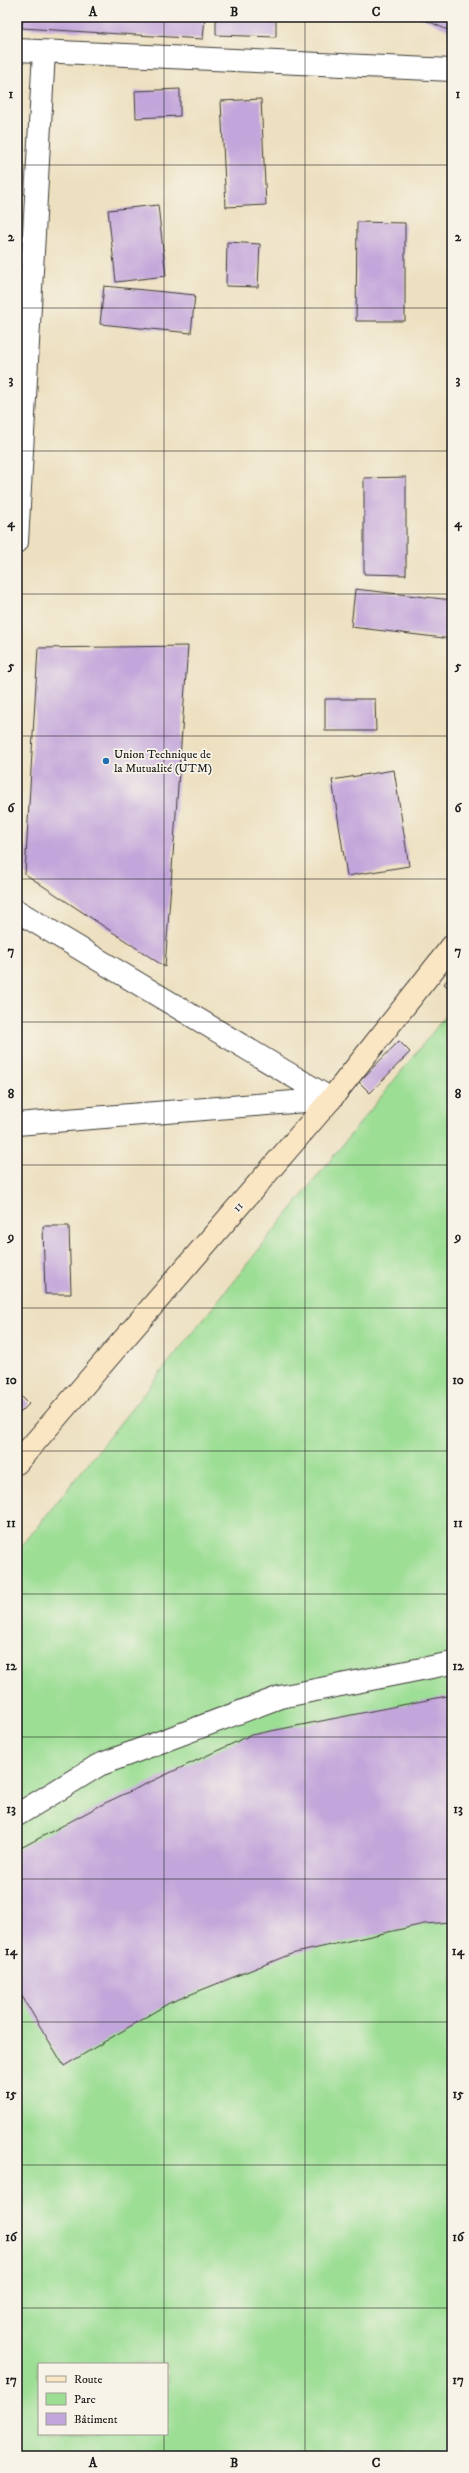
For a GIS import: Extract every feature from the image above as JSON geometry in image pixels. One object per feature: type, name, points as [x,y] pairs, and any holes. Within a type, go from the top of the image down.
[{"type":"street","points":[[17,50],[452,70]]},
{"type":"street","points":[[17,542],[44,52]]},
{"type":"street","points":[[17,910],[331,1099]]},
{"type":"street","name":"11","points":[[17,1463],[331,1099],[452,946]]},
{"type":"street","points":[[17,1124],[331,1099]]},
{"type":"street","points":[[17,1815],[99,1765],[280,1696],[452,1663]]},
{"type":"green space","points":[[452,1008],[452,2456],[17,2456],[17,1552]]},
{"type":"building","points":[[23,17],[205,17],[203,39],[22,28]]},
{"type":"building","points":[[216,17],[276,17],[276,37],[216,35]]},
{"type":"building","points":[[419,17],[452,17],[452,32]]},
{"type":"building","points":[[180,89],[180,116],[136,118],[135,91]]},
{"type":"building","points":[[261,99],[266,205],[226,207],[221,101]]},
{"type":"building","points":[[158,205],[166,276],[116,282],[108,210]]},
{"type":"building","points":[[357,222],[405,223],[405,321],[356,321]]},
{"type":"building","points":[[227,242],[260,244],[258,287],[226,286]]},
{"type":"building","points":[[104,286],[195,295],[191,333],[100,324]]},
{"type":"building","points":[[406,477],[406,575],[364,574],[364,478]]},
{"type":"building","points":[[355,589],[452,600],[452,639],[351,627]]},
{"type":"building","name":"Union Technique de la Mutualité (UTM)","points":[[188,646],[165,967],[25,874],[38,648]]},
{"type":"building","points":[[325,699],[375,699],[376,731],[325,731]]},
{"type":"building","points":[[394,770],[409,866],[347,876],[332,780]]},
{"type":"building","points":[[452,974],[452,991],[444,984]]},
{"type":"building","points":[[399,1041],[410,1052],[370,1093],[359,1082]]},
{"type":"building","points":[[43,1226],[69,1226],[71,1294],[45,1294]]},
{"type":"building","points":[[17,1392],[29,1404],[17,1416]]},
{"type":"building","points":[[452,1695],[452,1922],[424,1924],[291,1954],[169,2003],[64,2066],[17,1988],[17,1850],[103,1804],[251,1735]]},
{"type":"place","name":"Union Technique de la Mutualité (UTM)","points":[[106,761]]}]
